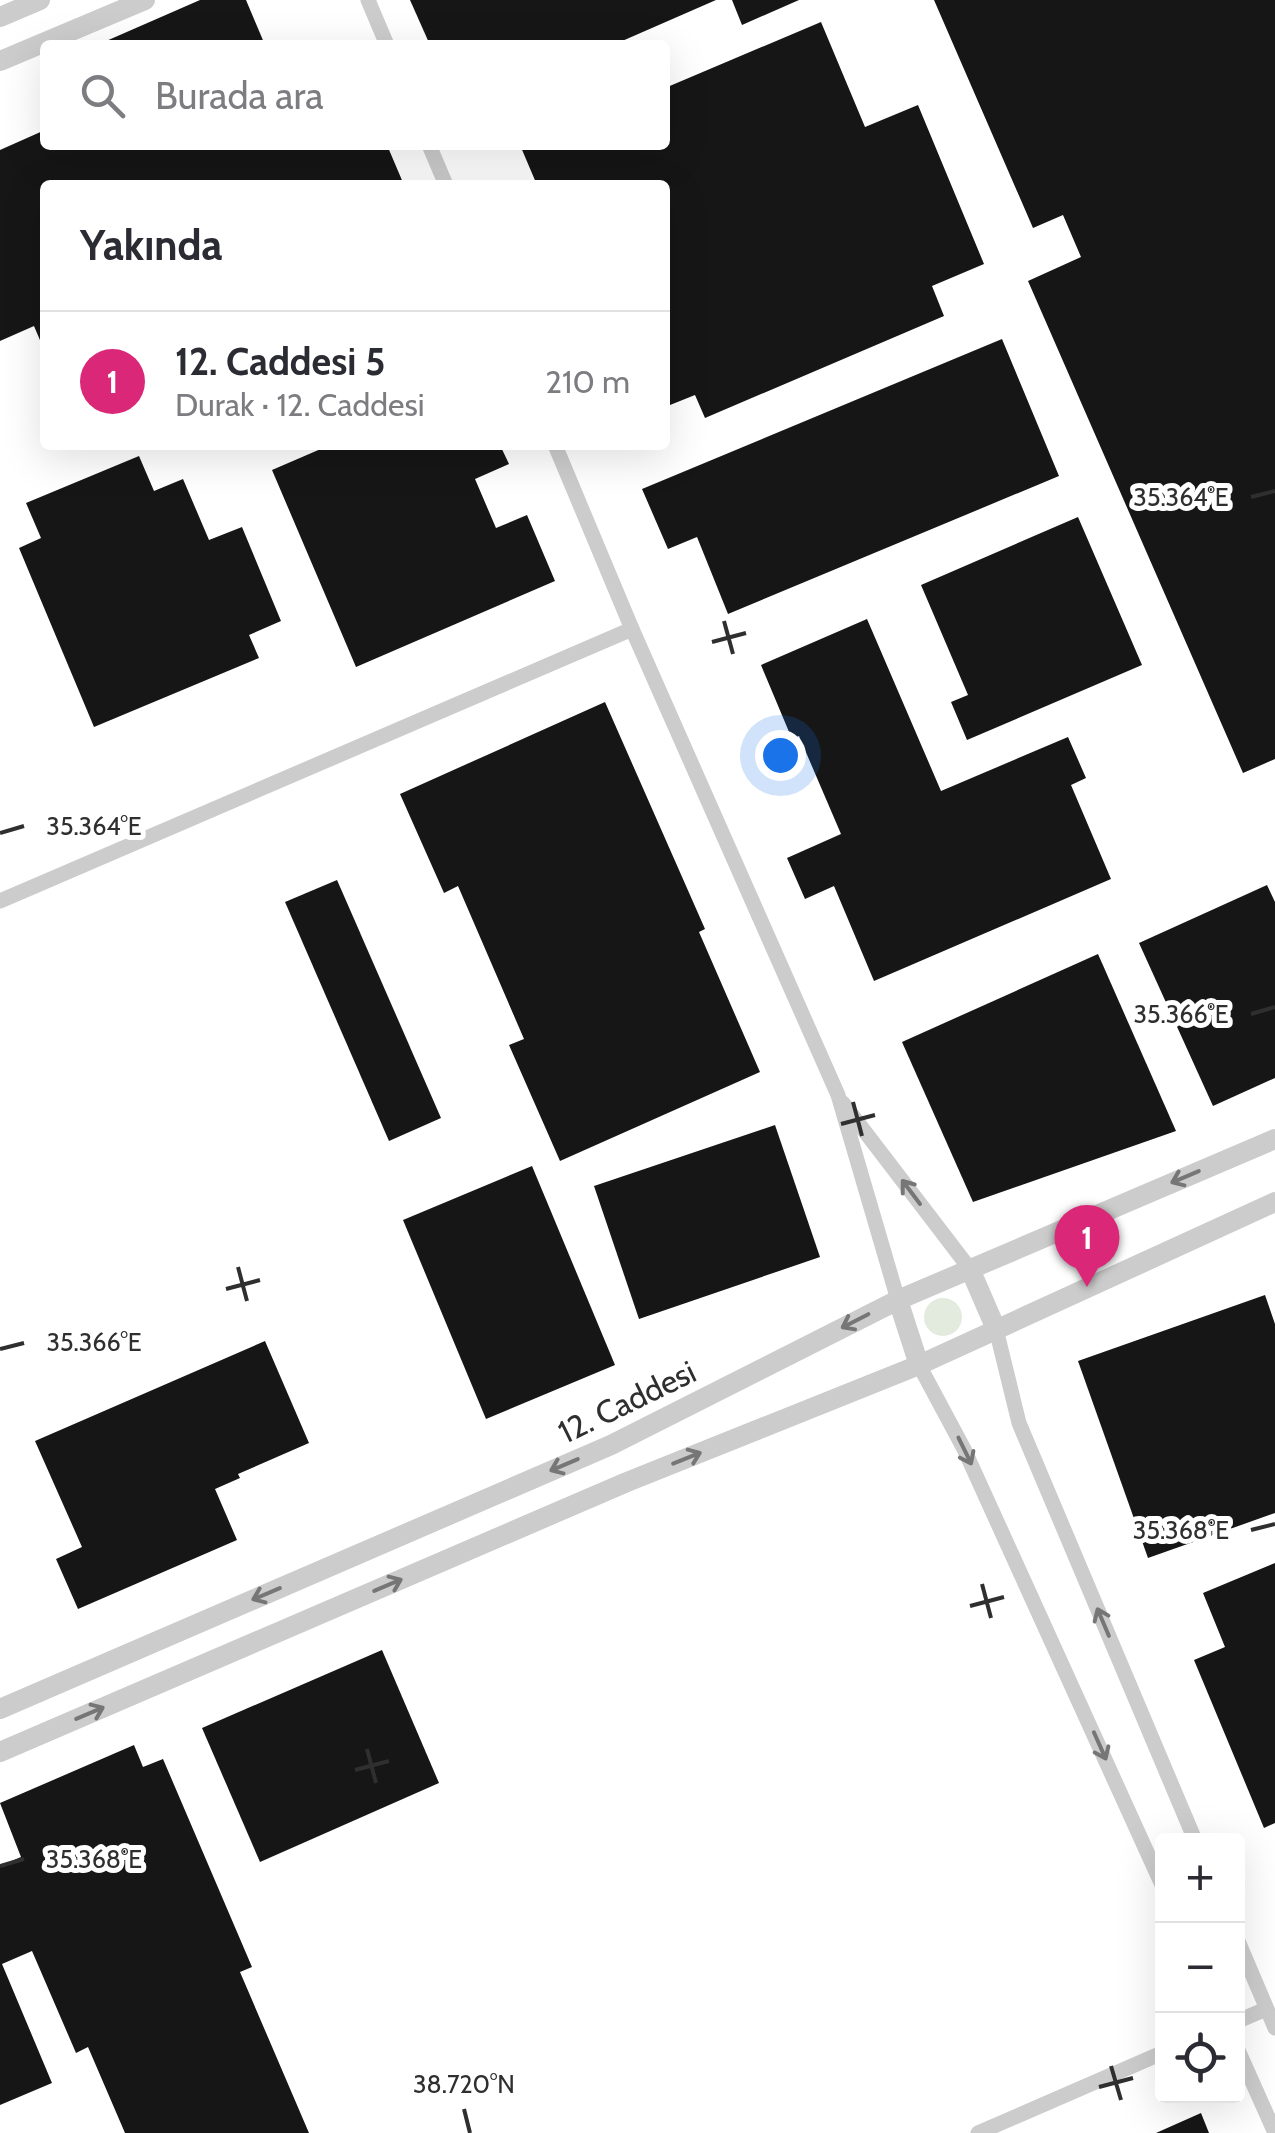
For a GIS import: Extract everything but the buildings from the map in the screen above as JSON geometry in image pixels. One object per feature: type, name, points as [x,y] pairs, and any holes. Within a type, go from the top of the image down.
[{"type":"street","points":[[0,17],[40,0]]},
{"type":"street","points":[[50,40],[145,0]]},
{"type":"street","points":[[368,0],[385,40]]},
{"type":"street","points":[[0,61],[40,44]]},
{"type":"street","points":[[431,150],[444,180]]},
{"type":"street","points":[[557,450],[838,1096],[919,1365],[964,1449],[1155,1870]]},
{"type":"street","points":[[0,900],[632,629]]},
{"type":"street","points":[[838,1096],[970,1269],[996,1329],[1019,1424],[1192,1833]]},
{"type":"street","name":"12. Caddesi","points":[[0,1709],[612,1445],[898,1300],[1275,1139]]},
{"type":"street","points":[[0,1752],[626,1482],[919,1365],[1275,1202]]},
{"type":"street","points":[[1245,1958],[1275,2028]]},
{"type":"street","points":[[1245,2018],[1266,2009]]},
{"type":"street","points":[[978,2133],[1155,2056]]},
{"type":"street","points":[[1245,2066],[1275,2133]]},
{"type":"shaded area","points":[[943,1298],[956,1304],[962,1317],[956,1330],[943,1336],[930,1330],[924,1317],[930,1304]]},
{"type":"place","name":"12. Caddesi 5","points":[[1087,1287]]}]
